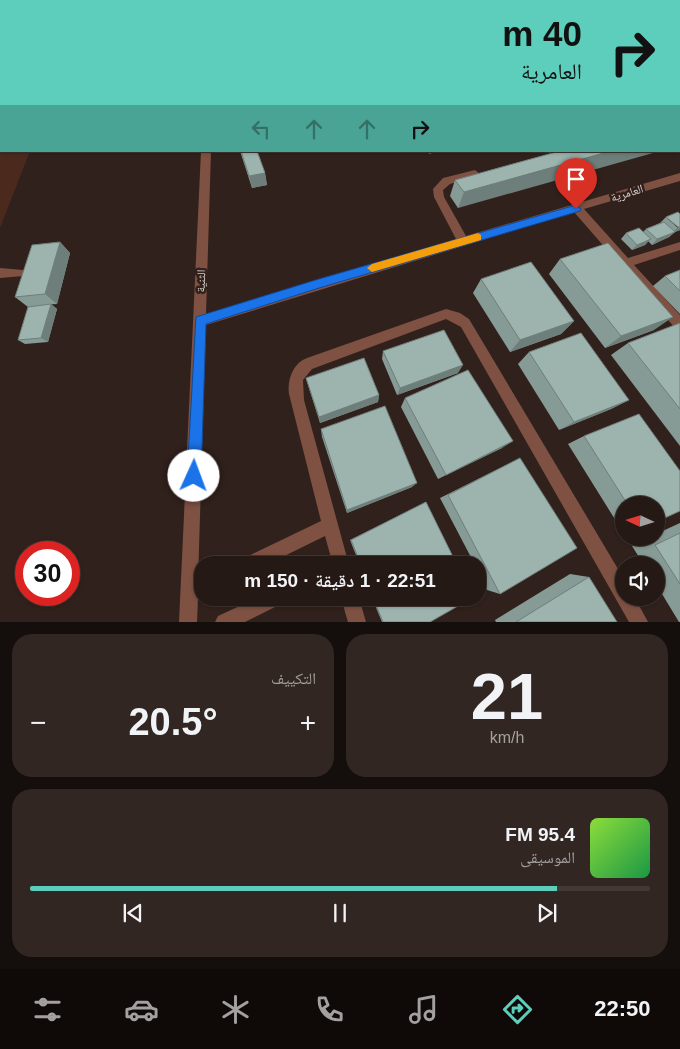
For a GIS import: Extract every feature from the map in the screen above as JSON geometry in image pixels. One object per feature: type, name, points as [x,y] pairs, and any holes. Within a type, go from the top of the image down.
[{"type":"street","name":"الثنية","points":[[197,556],[200,321],[206,152]]},
{"type":"street","points":[[463,242],[440,197],[438,189],[447,181],[482,172]]},
{"type":"street","name":"العامرية","points":[[200,321],[680,177]]},
{"type":"street","points":[[576,209],[680,324]]},
{"type":"street","points":[[626,263],[680,246]]},
{"type":"street","points":[[0,273],[19,273]]},
{"type":"street","points":[[338,556],[294,386],[298,374],[307,364],[446,314],[456,317],[465,324],[615,582]]},
{"type":"street","points":[[267,556],[329,526]]},
{"type":"street","name":"الثنية","points":[[188,622],[194,598]]},
{"type":"street","points":[[224,622],[258,606]]},
{"type":"street","points":[[352,606],[357,622]]},
{"type":"street","points":[[629,606],[639,622]]},
{"type":"shaded area","points":[[0,152],[30,152],[0,228]]},
{"type":"building","points":[[241,152],[257,152],[265,173],[249,176]]},
{"type":"building","points":[[556,152],[607,152],[464,192],[455,180]]},
{"type":"building","points":[[678,212],[680,214],[680,227],[666,217]]},
{"type":"building","points":[[664,222],[675,232],[657,239],[646,229]]},
{"type":"building","points":[[639,228],[651,239],[637,245],[626,233]]},
{"type":"building","points":[[60,242],[45,294],[15,297],[32,245]]},
{"type":"building","points":[[608,243],[673,317],[621,336],[560,259]]},
{"type":"building","points":[[531,262],[574,321],[520,340],[481,279]]},
{"type":"building","points":[[680,270],[680,291],[665,276]]},
{"type":"building","points":[[51,304],[41,338],[18,340],[28,307]]},
{"type":"building","points":[[680,323],[680,409],[628,343]]},
{"type":"building","points":[[444,330],[463,365],[400,388],[383,351]]},
{"type":"building","points":[[581,333],[629,400],[574,422],[529,352]]},
{"type":"building","points":[[364,358],[379,395],[319,417],[306,378]]},
{"type":"building","points":[[468,370],[513,441],[446,475],[405,398]]},
{"type":"building","points":[[385,406],[417,483],[347,510],[321,429]]},
{"type":"building","points":[[639,414],[680,471],[680,511],[665,518],[665,496],[622,496],[584,436]]},
{"type":"building","points":[[520,458],[577,548],[500,594],[486,567],[486,556],[480,556],[448,495]]},
{"type":"building","points":[[426,502],[453,556],[357,556],[351,540]]},
{"type":"building","points":[[680,533],[680,584],[665,561],[665,556],[662,556],[656,546],[665,546],[665,540]]},
{"type":"building","points":[[589,577],[617,622],[516,622]]},
{"type":"building","points":[[376,606],[458,606],[430,622],[383,622]]},
{"type":"slow traffic","points":[[372,268],[478,237]]},
{"type":"route","points":[[194,476],[200,321],[576,209]]}]
